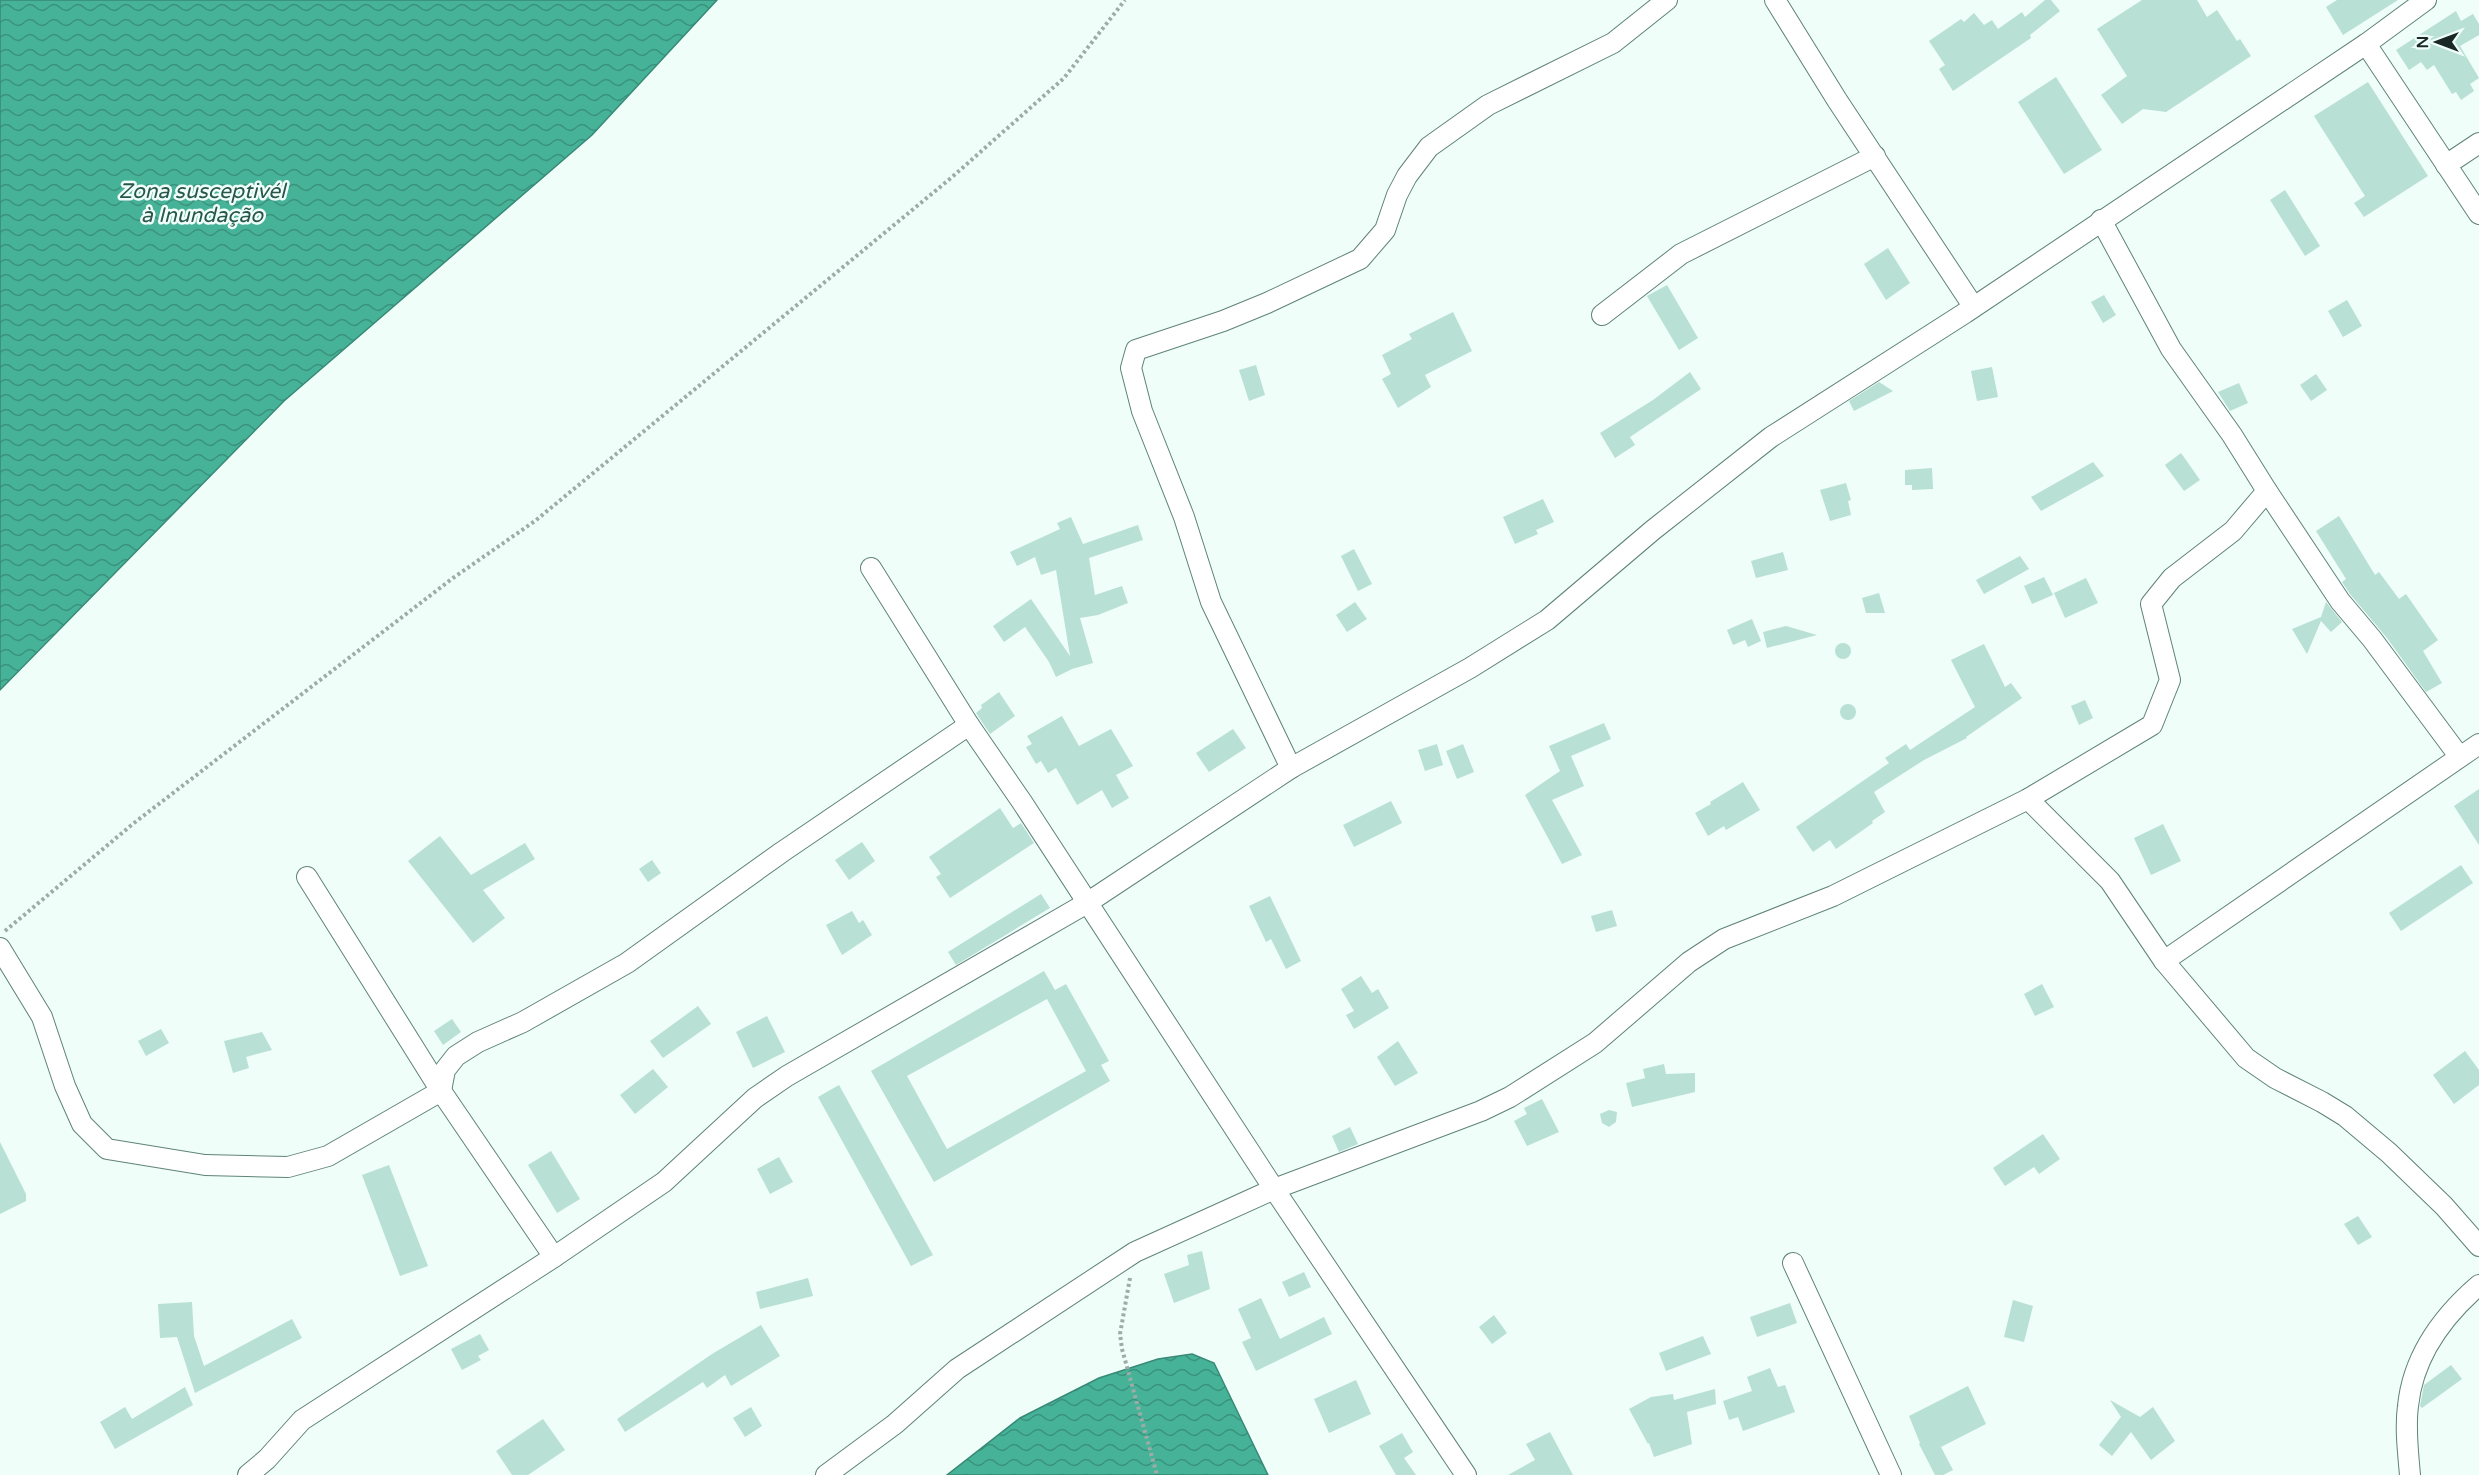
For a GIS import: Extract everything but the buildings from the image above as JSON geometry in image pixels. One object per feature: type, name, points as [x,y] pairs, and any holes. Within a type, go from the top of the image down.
[{"type":"street","points":[[1291,768],[1211,602],[1184,517],[1142,411],[1131,368],[1136,350],[1234,316],[1360,259],[1385,230],[1397,195],[1407,176],[1429,147],[1488,105],[1613,43],[1667,0]]},
{"type":"street","points":[[1775,0],[1973,306]]},
{"type":"street","points":[[248,1475],[302,1420],[554,1257],[664,1182],[755,1098],[787,1076],[1087,903],[1291,768],[1470,668],[1547,620],[1653,530],[1772,437],[2366,44],[2426,0]]},
{"type":"street","points":[[2366,44],[2479,214]]},
{"type":"street","points":[[2446,165],[2479,142]]},
{"type":"street","points":[[1602,315],[1681,254],[1875,156]]},
{"type":"street","points":[[2101,220],[2172,349],[2232,435],[2340,601],[2372,639],[2459,756]]},
{"type":"street","points":[[826,1475],[895,1424],[957,1369],[1135,1252],[1274,1189],[1481,1111],[1510,1097],[1595,1043],[1689,962],[1724,939],[1833,896],[2028,799],[2152,725],[2170,680],[2151,604],[2172,578],[2233,531],[2267,491]]},
{"type":"street","points":[[871,568],[969,725],[1022,802],[1274,1189],[1466,1475]]},
{"type":"street","points":[[0,948],[42,1017],[65,1086],[82,1124],[107,1149],[205,1165],[288,1167],[328,1156],[441,1091],[445,1070],[456,1056],[627,963],[782,852],[969,725]]},
{"type":"street","points":[[2164,961],[2479,744]]},
{"type":"street","points":[[2028,799],[2110,881],[2164,961],[2246,1058],[2275,1078],[2345,1116],[2444,1206],[2479,1246]]},
{"type":"street","points":[[307,877],[441,1091],[554,1257]]},
{"type":"street","points":[[1793,1263],[1892,1475]]},
{"type":"street","points":[[2410,1475],[2408,1407],[2412,1384],[2422,1357],[2438,1329],[2456,1305],[2479,1285]]},
{"type":"path","points":[[0,936],[134,823],[453,578],[535,521],[942,186],[1064,78],[1125,0]]},
{"type":"path","points":[[1135,1252],[1120,1334],[1127,1372],[1157,1475]]},
{"type":"water","name":"Zona susceptivél à Inundação","points":[[0,0],[717,0],[592,135],[284,401],[0,690]]},
{"type":"water","points":[[1192,1354],[1214,1363],[1268,1475],[947,1475],[1020,1418],[1099,1378],[1158,1359]]}]
